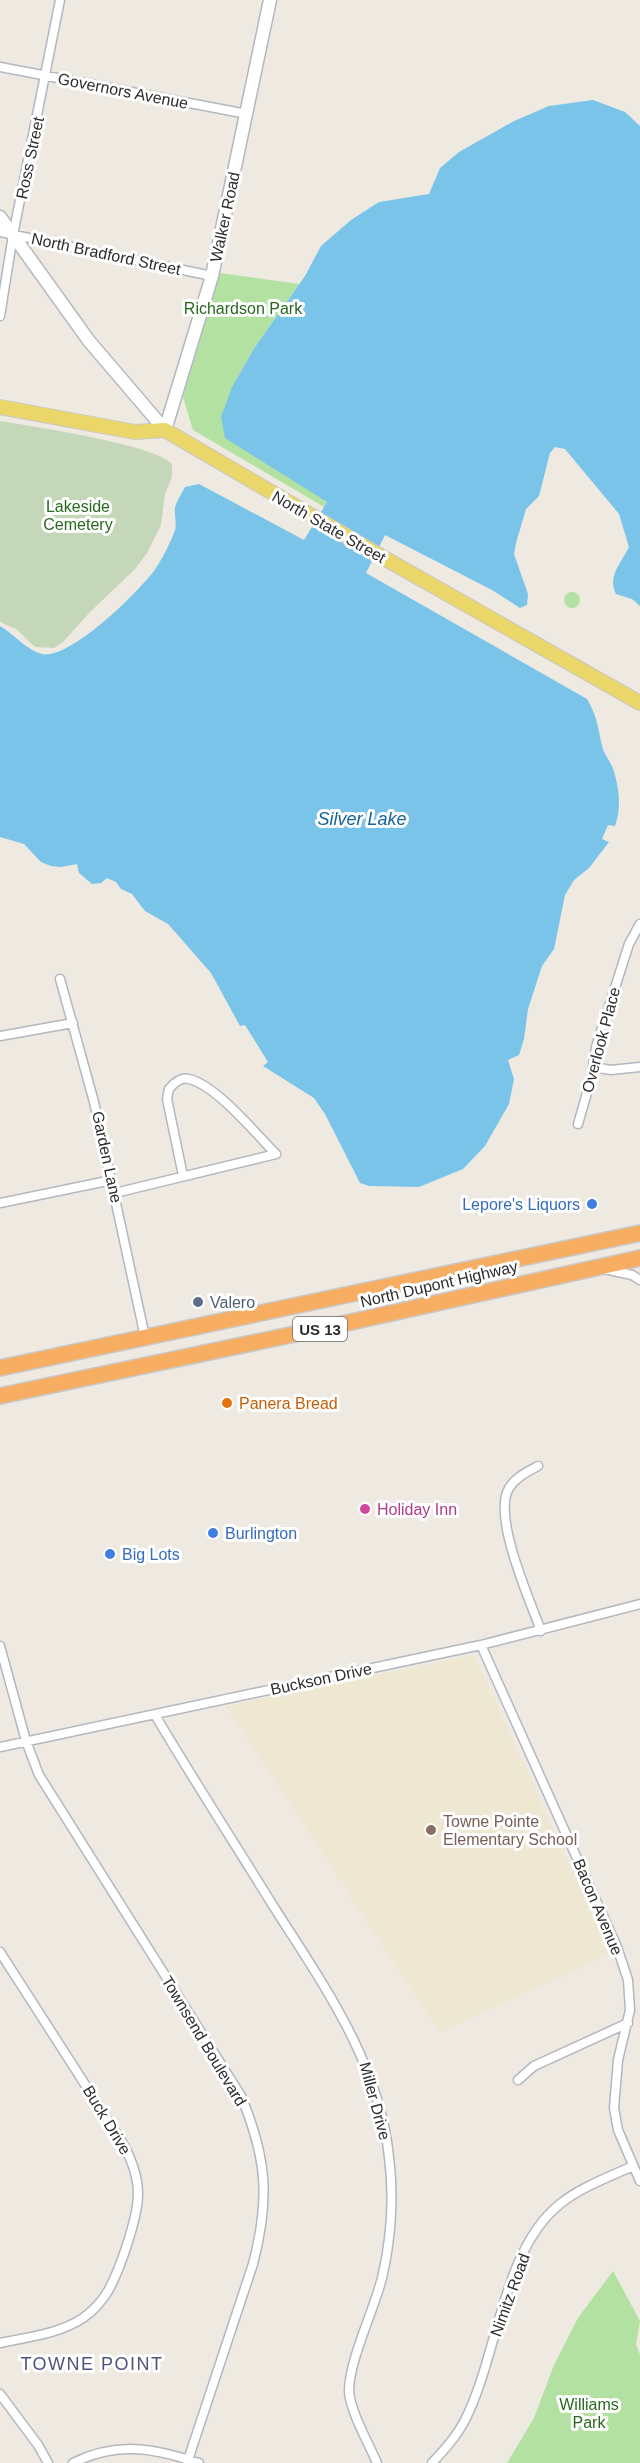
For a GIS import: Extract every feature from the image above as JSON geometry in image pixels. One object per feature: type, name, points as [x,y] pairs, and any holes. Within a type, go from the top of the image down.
[{"type":"highway","name":"North Dupont Highway","points":[[0,1368],[640,1233]]},
{"type":"highway","points":[[528,1282],[528,1274],[537,1263],[578,1254],[593,1243]]},
{"type":"highway","name":"North Dupont Highway","points":[[0,1396],[640,1258]]},
{"type":"main road","points":[[0,407],[135,432],[165,430]]},
{"type":"main road","name":"North State Street","points":[[165,430],[315,519],[640,703]]},
{"type":"street","name":"Ross Street","points":[[0,316],[60,0]]},
{"type":"street","name":"Walker Road","points":[[165,430],[212,276],[270,0]]},
{"type":"street","name":"Governors Avenue","points":[[0,67],[247,114]]},
{"type":"street","points":[[0,217],[89,341],[165,430]]},
{"type":"street","name":"North Bradford Street","points":[[0,232],[212,276]]},
{"type":"street","name":"Overlook Place","points":[[578,1124],[596,1047],[629,944],[639,928]]},
{"type":"street","name":"Garden Lane","points":[[60,979],[94,1102],[145,1337]]},
{"type":"street","points":[[0,1036],[73,1023]]},
{"type":"street","points":[[593,1067],[622,1070],[640,1067]]},
{"type":"street","points":[[115,1193],[276,1154],[215,1093],[189,1079],[182,1079],[169,1089],[167,1099],[183,1176]]},
{"type":"street","points":[[0,1203],[112,1180]]},
{"type":"street","points":[[594,1267],[632,1275],[640,1280]]},
{"type":"street","points":[[538,1466],[522,1474],[509,1488],[504,1515],[509,1541],[541,1630]]},
{"type":"street","name":"Buckson Drive","points":[[0,1747],[482,1644],[640,1604]]},
{"type":"street","name":"Bacon Avenue","points":[[482,1644],[617,1947],[629,1988],[628,2023],[618,2060],[614,2108],[618,2130],[640,2181]]},
{"type":"street","name":"Townsend Boulevard","points":[[0,1646],[26,1742],[39,1775],[240,2096],[258,2145],[265,2203],[260,2235],[188,2461]]},
{"type":"street","name":"Miller Drive","points":[[155,1715],[331,1997],[361,2052],[370,2075],[390,2158],[390,2228],[382,2278],[354,2364],[349,2389],[352,2404],[377,2463]]},
{"type":"street","name":"Buck Drive","points":[[0,1952],[122,2142],[134,2167],[138,2195],[134,2220],[114,2277],[99,2303],[82,2319],[59,2330],[0,2343]]},
{"type":"street","points":[[518,2080],[534,2066],[628,2023]]},
{"type":"street","name":"Nimitz Road","points":[[432,2463],[447,2448],[465,2420],[518,2263],[540,2224],[559,2205],[579,2191],[633,2166]]},
{"type":"street","points":[[0,2394],[35,2440],[48,2463]]},
{"type":"street","points":[[73,2463],[104,2451],[129,2448],[156,2451],[199,2463]]},
{"type":"shaded area","name":"Towne Pointe Elementary School","points":[[474,1655],[610,1954],[440,2032],[226,1706]]},
{"type":"green space","name":"Richardson Park","points":[[220,273],[299,284],[255,347],[232,387],[327,502],[324,507],[193,430],[183,397]]},
{"type":"green space","name":"Lakeside Cemetery","points":[[0,421],[119,443],[162,457],[172,464],[172,477],[165,494],[161,525],[147,553],[135,569],[89,613],[63,642],[54,648],[35,647],[16,629],[0,622]]},
{"type":"green space","points":[[572,592],[580,600],[572,608],[564,600]]},
{"type":"green space","name":"Williams Park","points":[[613,2271],[640,2321],[636,2344],[640,2355],[640,2463],[507,2463],[534,2418],[554,2365],[578,2318]]},
{"type":"water","name":"Silver Lake","points":[[593,100],[625,112],[640,126],[640,606],[632,599],[616,594],[614,588],[616,570],[629,547],[619,514],[565,449],[555,447],[550,453],[539,496],[526,509],[514,554],[528,594],[527,605],[520,608],[492,590],[385,535],[366,573],[587,699],[596,718],[603,749],[612,766],[616,781],[619,796],[617,819],[615,826],[608,825],[602,839],[609,842],[589,868],[574,880],[565,895],[554,949],[542,966],[528,1009],[524,1039],[519,1055],[508,1060],[514,1079],[509,1104],[485,1146],[463,1169],[419,1187],[369,1186],[360,1183],[325,1114],[314,1098],[263,1066],[268,1062],[245,1025],[240,1026],[211,973],[168,924],[145,911],[132,894],[121,889],[116,882],[107,878],[101,883],[92,884],[79,873],[77,864],[51,866],[41,862],[24,844],[0,837],[0,626],[31,649],[42,654],[54,653],[69,647],[85,636],[118,609],[157,567],[175,530],[175,507],[185,487],[199,484],[304,540],[327,502],[225,438],[221,417],[232,387],[255,347],[305,276],[321,246],[351,220],[379,202],[429,194],[440,168],[459,152],[514,121],[549,106]]},
{"type":"place","name":"Lepore's Liquors","points":[[592,1204]]},
{"type":"place","name":"Valero","points":[[198,1302]]},
{"type":"place","name":"Panera Bread","points":[[227,1403]]},
{"type":"place","name":"Holiday Inn","points":[[365,1509]]},
{"type":"place","name":"Burlington","points":[[213,1533]]},
{"type":"place","name":"Big Lots","points":[[110,1554]]},
{"type":"place","name":"Towne Pointe Elementary School","points":[[431,1830]]},
{"type":"district","name":"TOWNE POINT","points":[[92,2364]]}]
